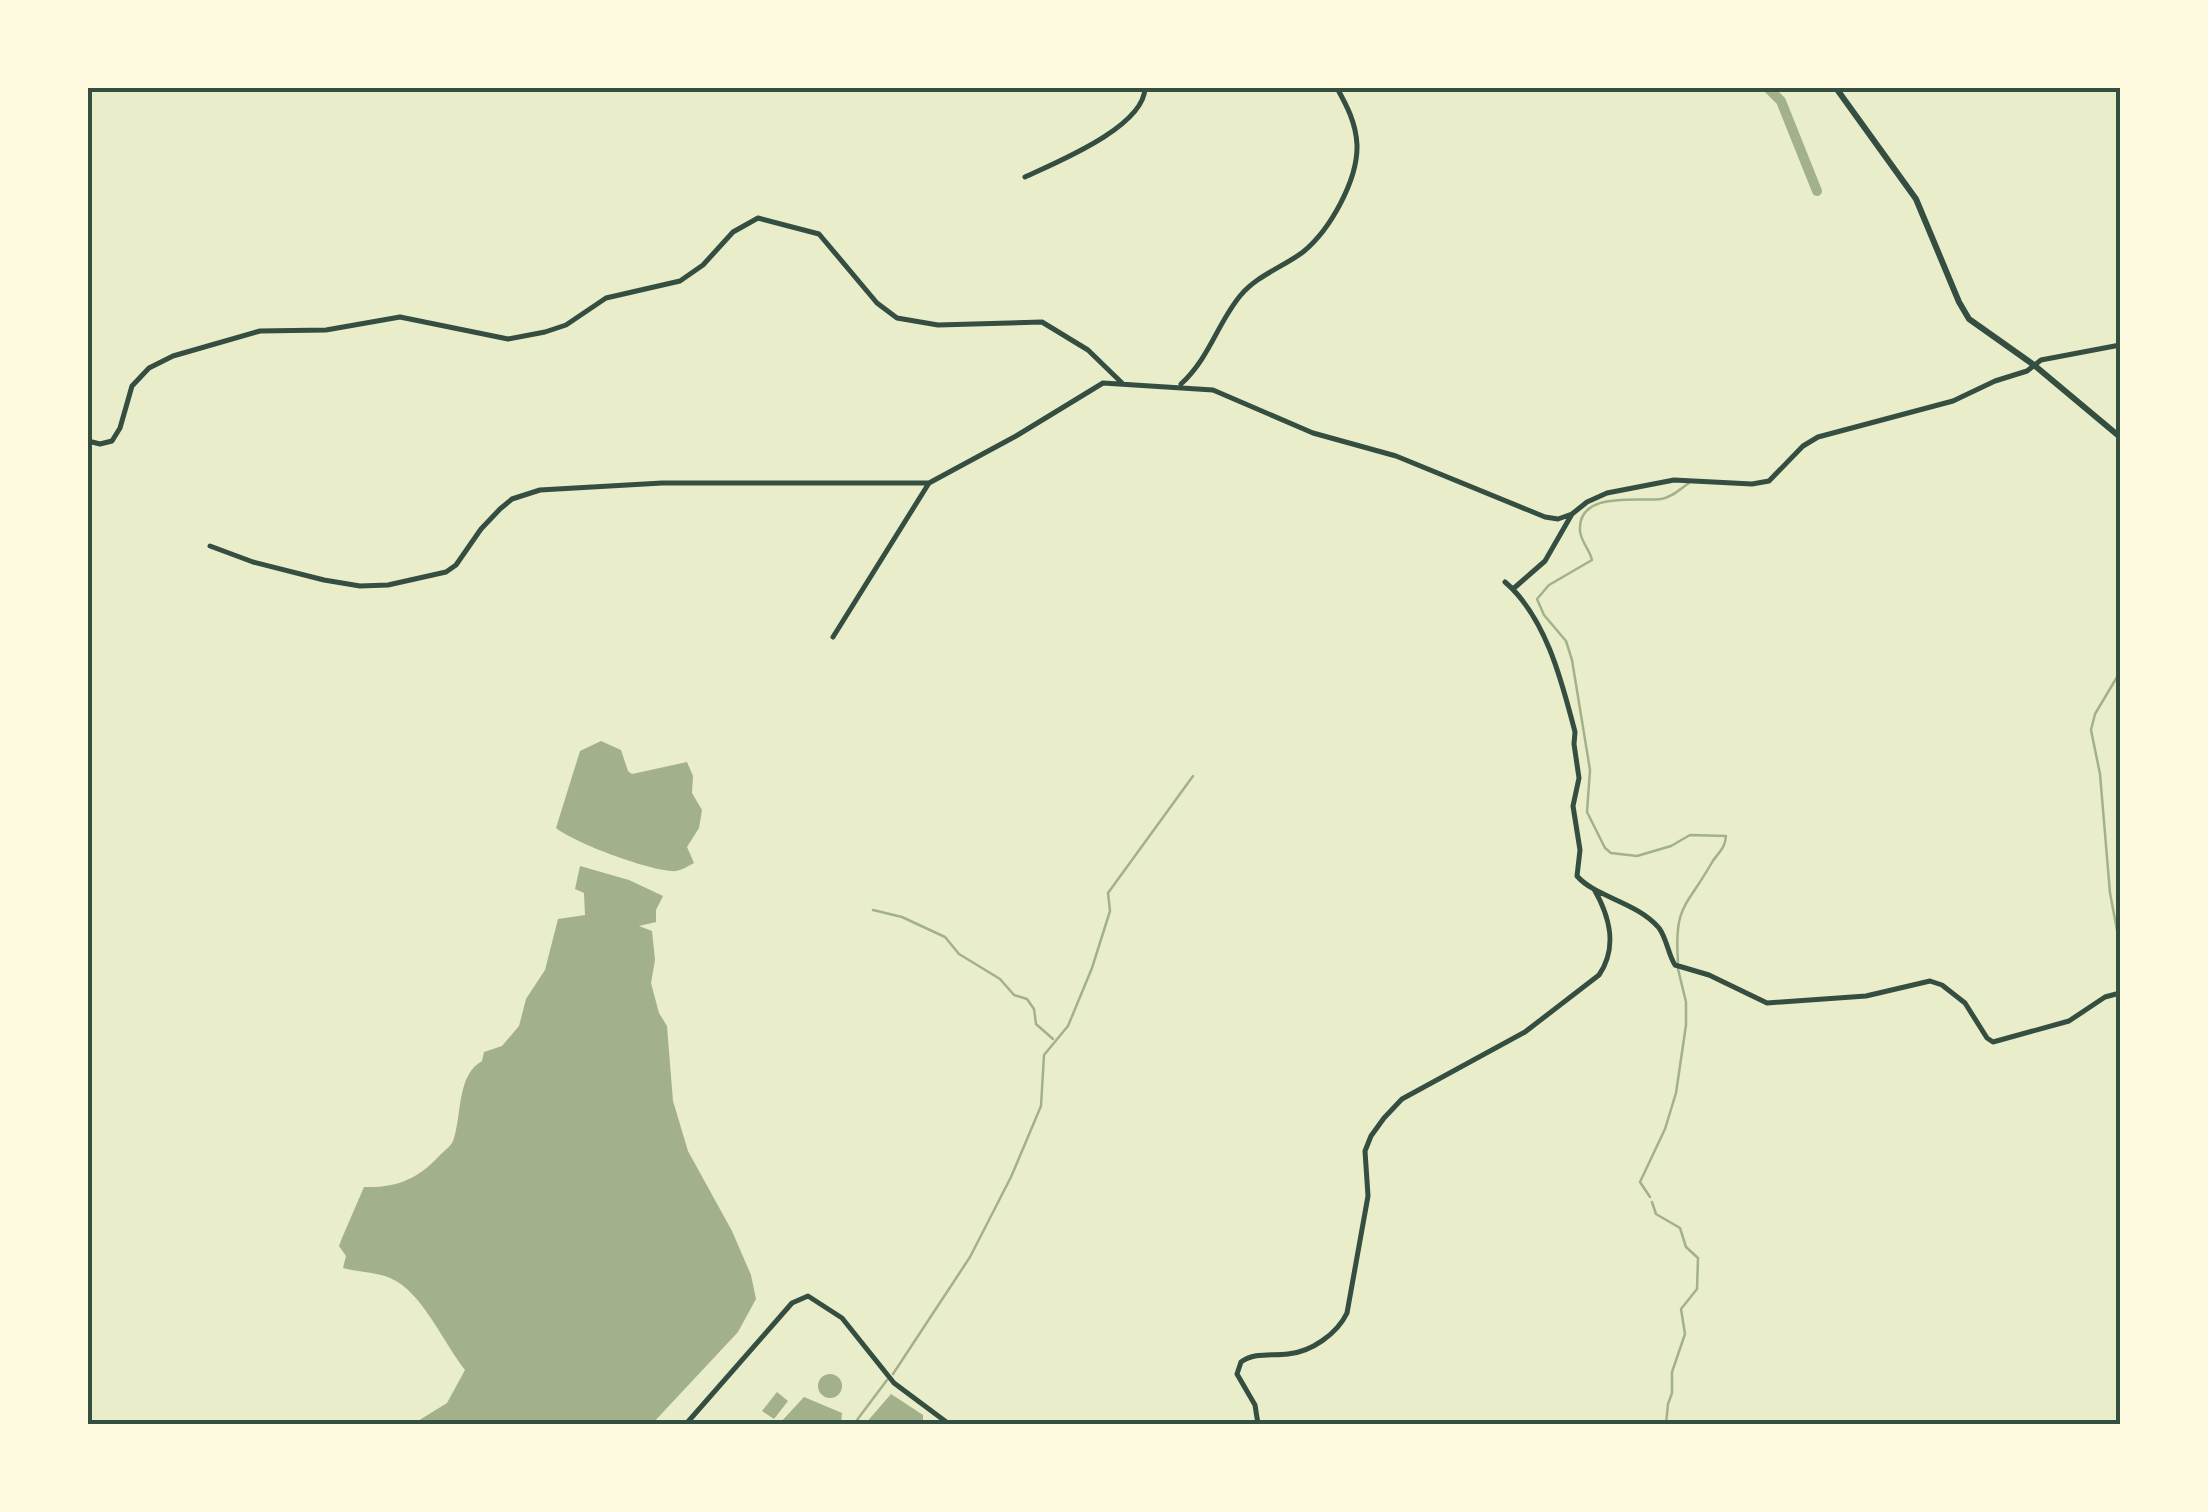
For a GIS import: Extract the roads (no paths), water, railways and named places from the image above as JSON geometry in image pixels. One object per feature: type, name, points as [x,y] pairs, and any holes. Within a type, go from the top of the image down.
[{"type":"street","points":[[1046,88],[1106,88]]},
{"type":"street","points":[[1025,177],[1121,125],[1144,101],[1145,88]]},
{"type":"street","points":[[1179,386],[1210,350],[1244,291],[1307,248],[1339,202],[1355,162],[1357,145],[1348,108],[1337,88]]},
{"type":"street","points":[[1836,88],[1916,199],[1959,302],[1970,319],[2034,365],[2120,436]]},
{"type":"street","points":[[88,441],[112,441],[120,428],[132,386],[149,368],[174,356],[260,331],[326,330],[400,318],[508,339],[545,332],[566,326],[606,298],[680,281],[703,265],[733,232],[758,218],[818,234],[859,278],[876,303],[897,318],[938,326],[1042,322],[1088,350],[1122,383]]},
{"type":"street","points":[[210,546],[253,562],[324,580],[360,586],[388,585],[446,572],[456,565],[500,509],[512,499],[540,490],[662,483],[930,483],[1103,382],[1179,386],[1224,394],[1312,434],[1396,456],[1544,518],[1558,519],[1607,494],[1674,480],[1769,482],[1809,440],[1849,426],[1943,405],[2027,371],[2041,360],[2120,345]]},
{"type":"street","points":[[834,638],[930,483]]},
{"type":"street","points":[[1513,589],[1545,560],[1572,514]]},
{"type":"street","points":[[1505,582],[1554,659],[1576,732],[1579,768],[1572,806],[1580,850],[1577,876],[1652,922],[1660,930],[1675,965],[1710,975],[1762,1002],[1866,996],[1930,981],[1964,1003],[1987,1038],[1994,1042],[2069,1020],[2105,997],[2120,993]]},
{"type":"street","points":[[1258,1424],[1255,1405],[1238,1378],[1240,1362],[1254,1356],[1300,1352],[1338,1328],[1347,1314],[1368,1196],[1365,1152],[1371,1136],[1402,1100],[1525,1032],[1599,975],[1606,966],[1611,940],[1608,919],[1594,888]]},
{"type":"street","points":[[686,1424],[792,1303],[808,1296],[842,1318],[894,1383],[949,1424]]},
{"type":"waterway","points":[[1768,88],[1781,101],[1817,191]]},
{"type":"waterway","points":[[1678,962],[1680,918],[1726,836],[1690,835],[1671,846],[1637,856],[1611,853],[1605,848],[1587,812],[1590,770],[1572,660],[1566,641],[1544,615],[1537,599],[1549,585],[1592,560],[1580,531],[1588,509],[1611,501],[1665,498],[1689,483]]},
{"type":"waterway","points":[[2120,672],[2095,714],[2091,730],[2100,774],[2110,893],[2120,946]]},
{"type":"waterway","points":[[893,1374],[970,1257],[1011,1177],[1041,1106],[1044,1055],[1068,1026],[1092,968],[1110,911],[1108,893],[1193,776]]},
{"type":"waterway","points":[[873,910],[902,917],[945,937],[959,954],[1000,979],[1014,995],[1027,999],[1034,1009],[1036,1024],[1053,1039]]},
{"type":"waterway","points":[[1650,1197],[1640,1182],[1665,1129],[1676,1093],[1686,1025],[1686,1002],[1678,969]]},
{"type":"waterway","points":[[1652,1202],[1656,1214],[1680,1228],[1686,1247],[1698,1258],[1697,1289],[1681,1309],[1685,1334],[1672,1372],[1666,1424]]},
{"type":"waterway","points":[[854,1424],[887,1380]]}]
